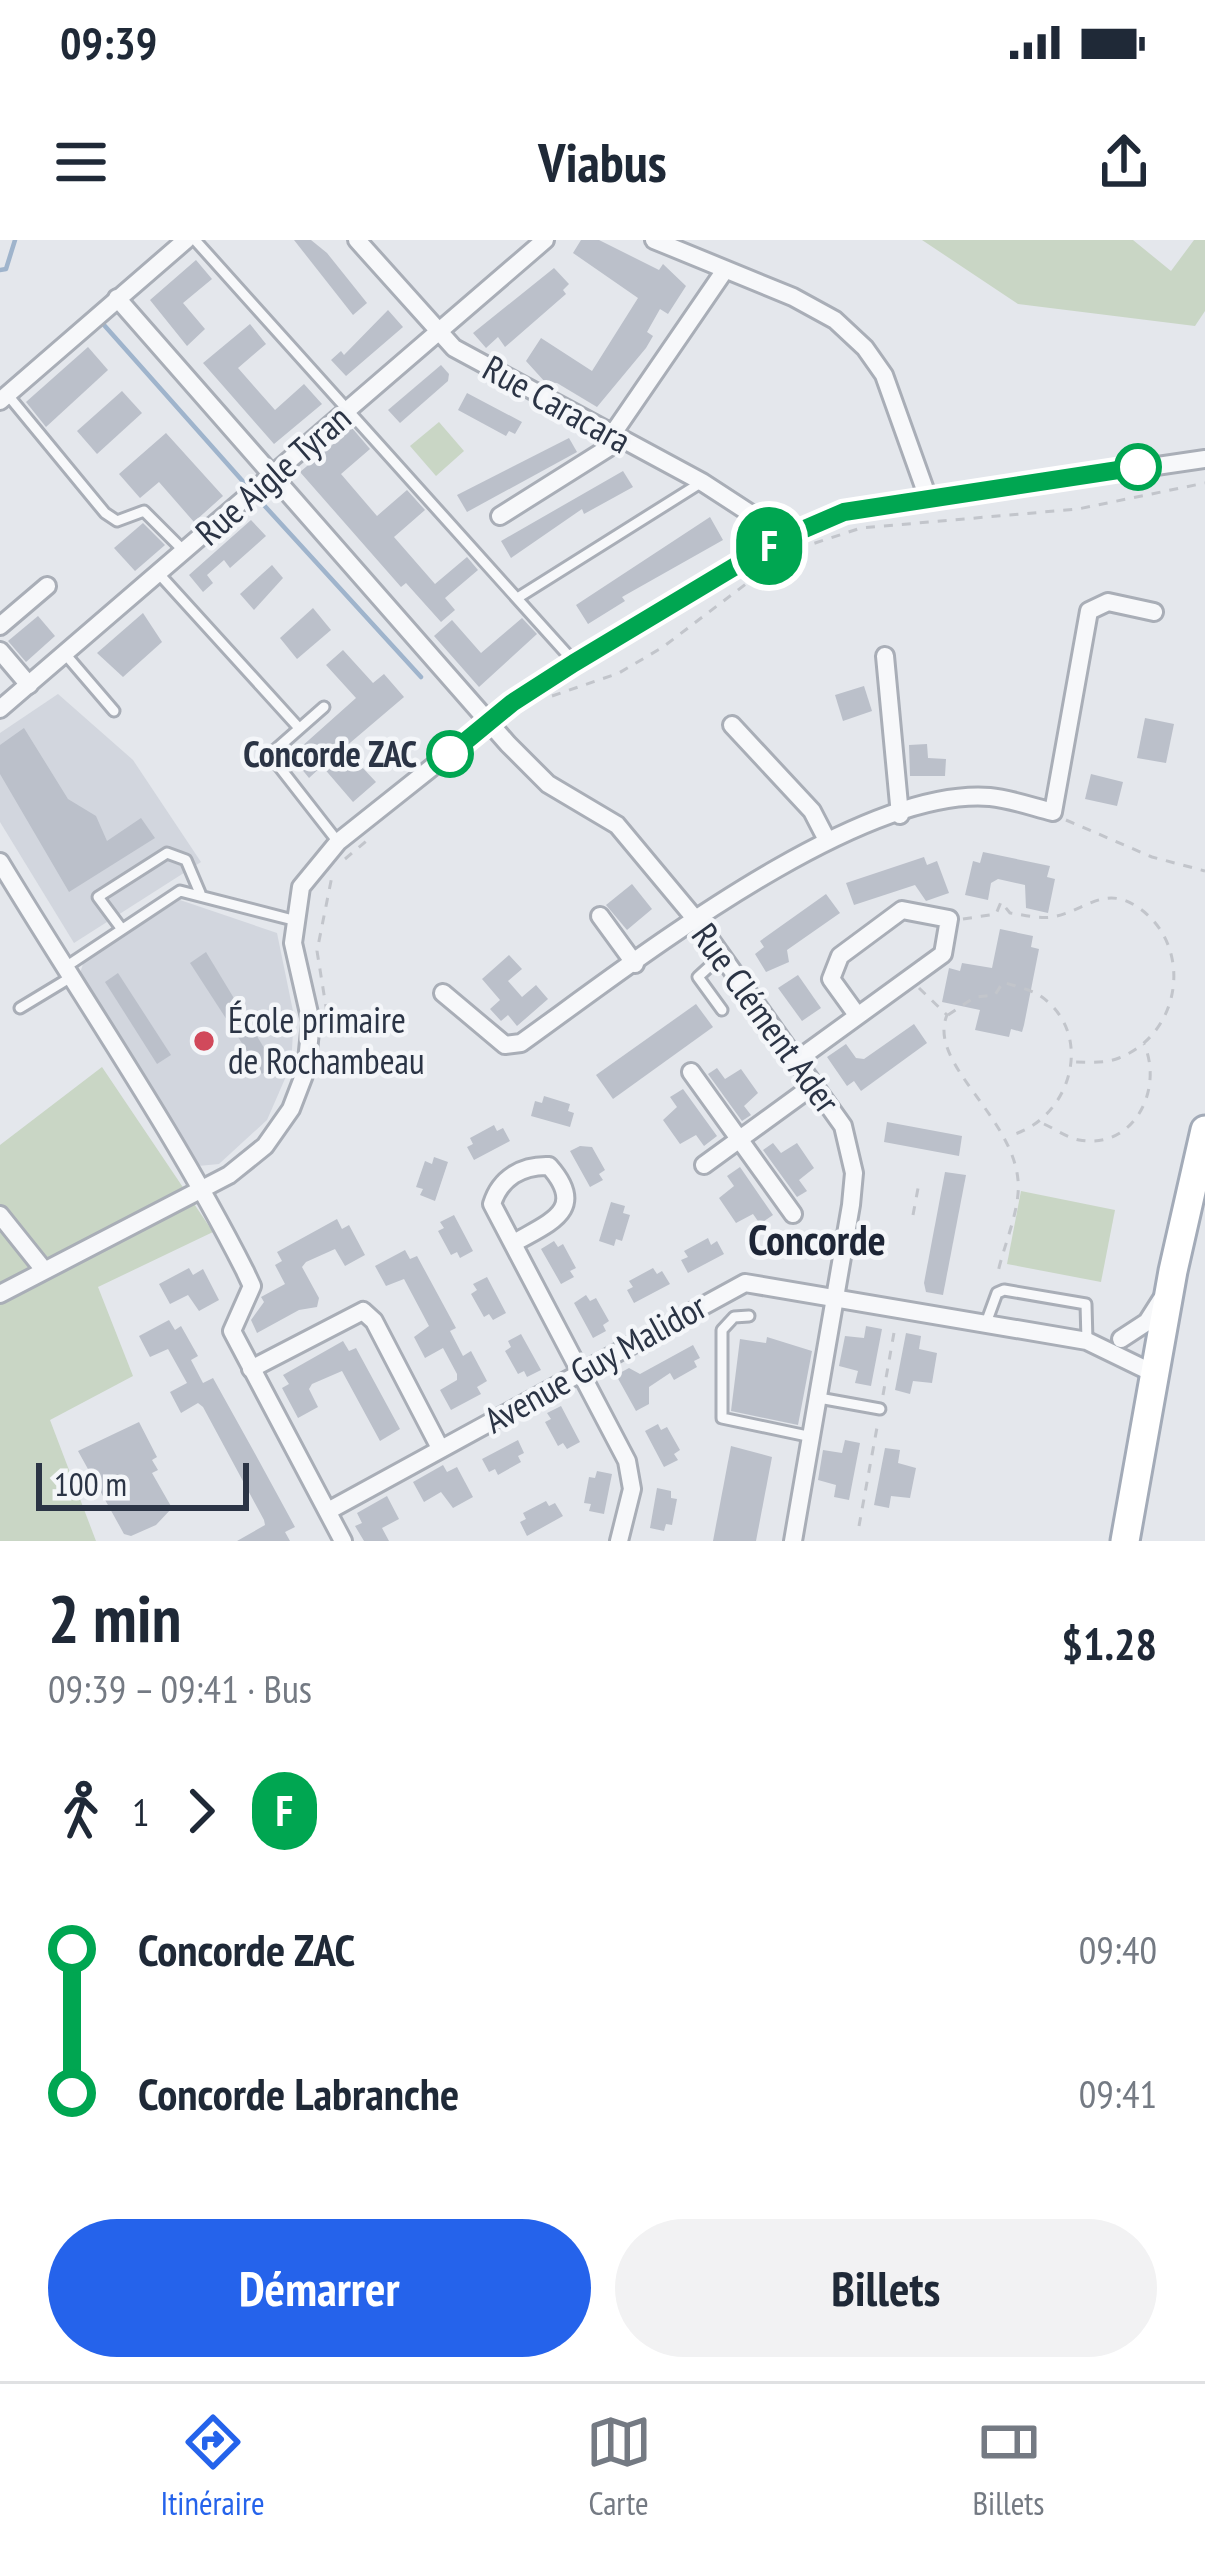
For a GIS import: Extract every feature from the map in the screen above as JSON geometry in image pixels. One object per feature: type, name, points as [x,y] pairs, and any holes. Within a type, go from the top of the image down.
[{"type":"main road","points":[[1125,1541],[1173,1271],[1205,1130]]},
{"type":"street","points":[[3,398],[186,240]]},
{"type":"street","name":"Rue Caracara","points":[[357,240],[439,335],[702,482],[765,524],[779,540]]},
{"type":"street","name":"Rue Aigle Tyran","points":[[0,709],[545,240]]},
{"type":"street","points":[[654,240],[814,309],[865,348],[884,375],[928,498]]},
{"type":"street","points":[[500,516],[608,448],[724,270]]},
{"type":"street","name":"Rue Clément Ader","points":[[117,298],[488,722],[548,784],[616,825],[698,921],[843,1126],[854,1173],[793,1541]]},
{"type":"street","points":[[0,1294],[203,1188],[265,1146],[291,1109],[306,1070],[311,1022],[292,920],[301,887],[338,842],[488,722],[574,663],[779,540],[844,512],[1205,459]]},
{"type":"street","points":[[0,626],[47,586]]},
{"type":"street","points":[[443,993],[505,1045],[521,1043],[698,921],[827,840],[947,800],[990,797],[1053,812],[1088,611],[1108,602],[1154,612]]},
{"type":"street","points":[[0,651],[29,685]]},
{"type":"street","points":[[885,656],[900,815]]},
{"type":"street","points":[[732,725],[812,811],[827,840]]},
{"type":"street","points":[[0,862],[203,1188],[252,1286],[232,1331],[343,1541]]},
{"type":"street","points":[[796,1060],[943,954],[949,919],[902,910],[840,956],[831,979],[857,1015]]},
{"type":"street","points":[[601,916],[635,964]]},
{"type":"street","points":[[692,1072],[793,1214]]},
{"type":"street","points":[[704,1165],[814,1085]]},
{"type":"street","points":[[514,1244],[560,1215],[568,1200],[564,1183],[549,1166],[533,1166],[497,1187],[492,1204],[627,1461],[632,1489],[620,1541]]},
{"type":"street","points":[[0,1215],[44,1270]]},
{"type":"street","points":[[1121,1339],[1147,1322],[1173,1271]]},
{"type":"street","name":"Avenue Guy Malidor","points":[[328,1511],[745,1283],[834,1294],[1090,1342],[1157,1360]]},
{"type":"street","points":[[251,1369],[364,1310],[440,1448]]},
{"type":"street","name":"Avenue Guy Malidor","points":[[1090,1342],[1121,1339],[1157,1360]]},
{"type":"lane","points":[[195,240],[574,663]]},
{"type":"lane","points":[[3,398],[106,513],[116,520],[144,511],[185,552]]},
{"type":"lane","points":[[519,597],[702,482]]},
{"type":"lane","points":[[160,575],[299,728]]},
{"type":"lane","points":[[66,655],[114,711]]},
{"type":"lane","points":[[324,706],[274,751],[274,760],[338,842]]},
{"type":"lane","points":[[121,928],[98,897],[167,853],[186,860],[200,893]]},
{"type":"lane","points":[[20,1008],[121,928],[180,891],[200,893],[257,915],[292,920]]},
{"type":"lane","points":[[722,956],[698,977],[722,1010]]},
{"type":"lane","points":[[986,1323],[997,1293],[1004,1290],[1086,1304],[1090,1342]]},
{"type":"lane","points":[[748,1316],[734,1316],[722,1330],[722,1418],[812,1437]]},
{"type":"lane","points":[[819,1398],[880,1409]]},
{"type":"path","points":[[539,701],[619,673],[663,647],[759,574],[812,544],[861,528],[1078,509],[1205,483]]},
{"type":"path","points":[[1053,812],[1152,857],[1205,871]]},
{"type":"path","points":[[326,1022],[317,951],[334,868],[379,830]]},
{"type":"path","points":[[949,919],[982,919],[996,914],[1001,902],[1010,913],[1040,918],[1108,897],[1134,904],[1157,925],[1174,952],[1176,976],[1168,1008],[1143,1042],[1120,1058],[1072,1062]]},
{"type":"path","points":[[910,977],[947,1015]]},
{"type":"path","points":[[998,1272],[1019,1183],[1006,1137],[978,1091],[945,1055],[940,1032],[947,1015],[975,997],[995,995],[1003,982],[1040,996],[1060,1018],[1072,1062],[1062,1096],[1043,1123],[1006,1137]]},
{"type":"path","points":[[1043,1123],[1078,1140],[1111,1138],[1134,1122],[1147,1102],[1151,1080],[1143,1042]]},
{"type":"path","points":[[913,1215],[919,1183]]},
{"type":"shaded area","points":[[58,694],[133,760],[201,862],[74,943],[0,822],[0,733]]},
{"type":"shaded area","name":"École primaire de Rochambeau","points":[[180,900],[277,933],[294,1016],[291,1065],[267,1120],[219,1164],[198,1166],[77,982],[84,961]]},
{"type":"green space","points":[[922,240],[1133,240],[1171,271],[1194,240],[1205,240],[1205,311],[1195,326],[1018,304]]},
{"type":"green space","points":[[439,422],[464,451],[436,476],[410,446]]},
{"type":"green space","points":[[102,1067],[213,1232],[98,1287],[133,1376],[50,1420],[96,1541],[0,1541],[0,1145]]},
{"type":"green space","points":[[1021,1191],[1115,1210],[1101,1282],[1007,1264]]},
{"type":"building","points":[[294,240],[311,240],[327,253],[367,303],[353,315]]},
{"type":"building","points":[[581,240],[599,240],[659,270],[663,264],[686,286],[668,314],[660,309],[647,332],[653,336],[646,348],[597,407],[557,383],[545,382],[526,361],[541,338],[592,371],[638,298],[573,253]]},
{"type":"building","points":[[196,260],[212,279],[183,303],[205,329],[187,346],[150,300]]},
{"type":"building","points":[[554,268],[569,284],[563,290],[566,294],[505,347],[498,337],[486,348],[473,333]]},
{"type":"building","points":[[388,310],[403,327],[346,376],[331,360],[341,351],[344,355]]},
{"type":"building","points":[[250,324],[266,344],[238,368],[275,410],[304,384],[322,404],[274,444],[203,363]]},
{"type":"building","points":[[88,347],[108,370],[46,427],[26,402]]},
{"type":"building","points":[[441,365],[449,374],[448,381],[400,423],[388,410]]},
{"type":"building","points":[[122,391],[142,413],[97,454],[77,431]]},
{"type":"building","points":[[467,393],[522,422],[515,434],[509,431],[506,436],[458,410]]},
{"type":"building","points":[[352,428],[370,449],[341,474],[377,516],[407,490],[425,510],[394,537],[435,584],[467,557],[478,570],[445,598],[455,610],[441,622],[406,583],[401,587],[300,472]]},
{"type":"building","points":[[166,433],[223,496],[194,522],[159,482],[140,498],[119,474]]},
{"type":"building","points":[[569,438],[577,452],[467,512],[457,495]]},
{"type":"building","points":[[623,471],[633,487],[584,514],[582,509],[511,558],[501,541]]},
{"type":"building","points":[[710,517],[723,540],[622,597],[625,601],[588,624],[576,605]]},
{"type":"building","points":[[251,520],[266,536],[230,568],[224,560],[207,575],[213,583],[203,592],[189,575]]},
{"type":"building","points":[[143,523],[165,545],[135,571],[114,548]]},
{"type":"building","points":[[272,565],[283,578],[254,610],[240,594]]},
{"type":"building","points":[[313,608],[331,630],[297,659],[280,638]]},
{"type":"building","points":[[143,613],[162,642],[123,677],[97,653]]},
{"type":"building","points":[[38,616],[55,636],[26,662],[8,641]]},
{"type":"building","points":[[522,618],[537,634],[479,687],[434,636],[452,620],[481,653]]},
{"type":"building","points":[[343,650],[373,683],[384,674],[404,697],[344,748],[376,782],[353,802],[322,766],[309,778],[291,756],[356,698],[326,665]]},
{"type":"building","points":[[864,686],[872,711],[843,721],[835,695]]},
{"type":"building","points":[[1145,718],[1174,724],[1166,763],[1137,758]]},
{"type":"building","points":[[24,728],[68,799],[96,816],[107,841],[141,818],[155,838],[69,892],[0,774],[0,745]]},
{"type":"building","points":[[927,744],[928,758],[946,759],[945,776],[910,776],[909,745]]},
{"type":"building","points":[[1091,774],[1123,782],[1117,806],[1085,799]]},
{"type":"building","points":[[983,852],[1050,866],[1047,877],[1055,879],[1048,913],[1026,908],[1025,885],[998,879],[991,883],[988,900],[965,895],[973,861],[980,863]]},
{"type":"building","points":[[924,857],[927,865],[937,861],[949,893],[926,901],[915,885],[854,905],[846,883]]},
{"type":"building","points":[[632,884],[652,909],[627,930],[606,905]]},
{"type":"building","points":[[826,894],[840,913],[787,950],[789,962],[766,972],[755,954],[764,947],[760,941]]},
{"type":"building","points":[[1000,929],[1033,936],[1031,947],[1039,949],[1022,1032],[1011,1029],[1009,1037],[975,1030],[980,1010],[942,1002],[949,968],[960,971],[962,963],[992,968]]},
{"type":"building","points":[[206,952],[275,1066],[262,1074],[190,963]]},
{"type":"building","points":[[509,955],[522,969],[508,981],[522,997],[536,985],[548,999],[517,1026],[508,1015],[501,1021],[490,1009],[500,1000],[482,979]]},
{"type":"building","points":[[118,973],[171,1055],[157,1064],[105,982]]},
{"type":"building","points":[[798,975],[821,1008],[802,1021],[778,988]]},
{"type":"building","points":[[696,1004],[713,1027],[613,1099],[596,1075]]},
{"type":"building","points":[[914,1024],[927,1043],[861,1091],[854,1081],[847,1086],[827,1057],[846,1044],[856,1058],[864,1059]]},
{"type":"building","points":[[717,1068],[725,1079],[741,1069],[758,1093],[744,1106],[751,1115],[742,1121],[708,1074]]},
{"type":"building","points":[[683,1089],[717,1136],[704,1146],[696,1135],[680,1144],[663,1120],[677,1107],[670,1097]]},
{"type":"building","points":[[544,1096],[570,1104],[568,1111],[574,1113],[570,1127],[531,1116],[535,1101],[542,1103]]},
{"type":"building","points":[[887,1122],[962,1136],[959,1156],[884,1142]]},
{"type":"building","points":[[494,1125],[497,1131],[503,1128],[510,1141],[474,1160],[467,1147],[473,1144],[470,1138]]},
{"type":"building","points":[[773,1143],[781,1153],[797,1143],[814,1168],[799,1180],[807,1191],[797,1197],[763,1150]]},
{"type":"building","points":[[592,1147],[605,1170],[599,1174],[603,1180],[590,1187],[570,1151]]},
{"type":"building","points":[[434,1157],[448,1162],[435,1201],[420,1195],[423,1189],[416,1187],[425,1161],[432,1164]]},
{"type":"building","points":[[740,1167],[773,1215],[760,1224],[753,1214],[736,1223],[719,1198],[734,1186],[727,1176]]},
{"type":"building","points":[[945,1172],[966,1175],[943,1295],[926,1292],[924,1283]]},
{"type":"building","points":[[611,1202],[625,1206],[623,1213],[630,1215],[622,1241],[616,1239],[614,1246],[599,1241]]},
{"type":"building","points":[[454,1215],[473,1251],[460,1258],[457,1252],[451,1255],[438,1231],[444,1228],[440,1222]]},
{"type":"building","points":[[337,1219],[342,1229],[349,1225],[365,1255],[345,1266],[335,1249],[306,1262],[302,1267],[319,1298],[317,1307],[299,1310],[257,1333],[251,1320],[264,1302],[261,1297],[285,1284],[275,1265],[282,1261],[277,1252]]},
{"type":"building","points":[[708,1238],[711,1245],[717,1241],[724,1254],[688,1273],[681,1260],[688,1257],[684,1251]]},
{"type":"building","points":[[554,1241],[558,1247],[563,1244],[576,1268],[570,1271],[574,1277],[561,1284],[541,1249]]},
{"type":"building","points":[[405,1250],[410,1259],[417,1256],[456,1328],[450,1331],[463,1356],[471,1351],[487,1381],[477,1387],[481,1394],[451,1410],[440,1390],[457,1380],[457,1374],[443,1348],[425,1358],[414,1337],[429,1326],[404,1279],[386,1286],[375,1266]]},
{"type":"building","points":[[189,1268],[193,1275],[203,1269],[219,1300],[199,1311],[188,1295],[170,1304],[159,1284]]},
{"type":"building","points":[[653,1268],[657,1274],[662,1271],[670,1284],[634,1303],[627,1290],[633,1287],[629,1281]]},
{"type":"building","points":[[487,1277],[506,1313],[493,1320],[489,1314],[484,1317],[471,1294],[477,1290],[473,1284]]},
{"type":"building","points":[[586,1295],[590,1301],[596,1298],[609,1321],[603,1325],[606,1331],[593,1338],[574,1303]]},
{"type":"building","points":[[169,1320],[175,1330],[181,1326],[198,1356],[191,1360],[203,1383],[213,1378],[253,1450],[295,1527],[285,1532],[290,1541],[237,1541],[265,1525],[264,1520],[203,1407],[198,1403],[181,1413],[170,1392],[187,1383],[168,1349],[150,1357],[139,1336]]},
{"type":"building","points":[[866,1326],[882,1329],[871,1386],[855,1383],[858,1371],[839,1366],[845,1336],[864,1338]]},
{"type":"building","points":[[906,1333],[921,1336],[919,1349],[937,1353],[932,1383],[913,1381],[910,1394],[895,1390]]},
{"type":"building","points":[[521,1334],[541,1370],[527,1377],[524,1371],[518,1374],[505,1351],[511,1347],[508,1341]]},
{"type":"building","points":[[767,1337],[812,1351],[798,1425],[731,1411],[740,1339],[766,1343]]},
{"type":"building","points":[[343,1341],[349,1351],[356,1348],[400,1429],[380,1441],[342,1371],[312,1384],[309,1389],[318,1407],[298,1418],[282,1388],[289,1384],[283,1375]]},
{"type":"building","points":[[693,1345],[700,1358],[694,1361],[697,1367],[674,1380],[670,1373],[649,1387],[649,1404],[636,1411],[616,1375],[629,1368],[640,1374]]},
{"type":"building","points":[[561,1406],[580,1442],[567,1449],[563,1443],[558,1446],[545,1422],[551,1419],[547,1413]]},
{"type":"building","points":[[139,1422],[157,1457],[152,1460],[158,1470],[152,1473],[172,1508],[156,1525],[131,1536],[124,1534],[78,1451]]},
{"type":"building","points":[[658,1424],[661,1430],[667,1427],[680,1450],[674,1454],[678,1460],[664,1467],[645,1431]]},
{"type":"building","points":[[518,1440],[524,1453],[518,1456],[521,1462],[498,1475],[495,1469],[489,1472],[482,1459]]},
{"type":"building","points":[[845,1440],[860,1443],[849,1500],[834,1497],[836,1485],[818,1480],[823,1450],[842,1453]]},
{"type":"building","points":[[731,1446],[772,1457],[756,1541],[713,1541]]},
{"type":"building","points":[[885,1448],[900,1450],[898,1463],[916,1468],[910,1498],[891,1496],[889,1508],[874,1505]]},
{"type":"building","points":[[443,1465],[447,1472],[457,1467],[473,1497],[453,1508],[441,1492],[424,1502],[413,1482]]},
{"type":"building","points":[[597,1471],[612,1474],[604,1514],[589,1511],[591,1504],[584,1503],[589,1477],[595,1478]]},
{"type":"building","points":[[657,1488],[671,1491],[671,1498],[677,1499],[672,1525],[666,1524],[664,1531],[650,1528]]},
{"type":"building","points":[[387,1496],[399,1519],[382,1528],[389,1541],[364,1541],[355,1526],[362,1523],[357,1513]]},
{"type":"building","points":[[546,1501],[549,1506],[555,1503],[563,1516],[527,1536],[520,1522],[526,1519],[523,1513]]},
{"type":"waterway","points":[[0,270],[6,269],[15,240]]},
{"type":"waterway","points":[[104,325],[247,486]]},
{"type":"waterway","points":[[262,503],[421,677]]},
{"type":"bus line","name":"F","points":[[450,754],[512,703],[574,663],[779,540],[844,512],[1138,467]]},
{"type":"place","name":"Concorde ZAC","points":[[450,754]]},
{"type":"place","name":"École primaire de Rochambeau","points":[[204,1041]]},
{"type":"district","name":"Concorde","points":[[817,1240]]}]
